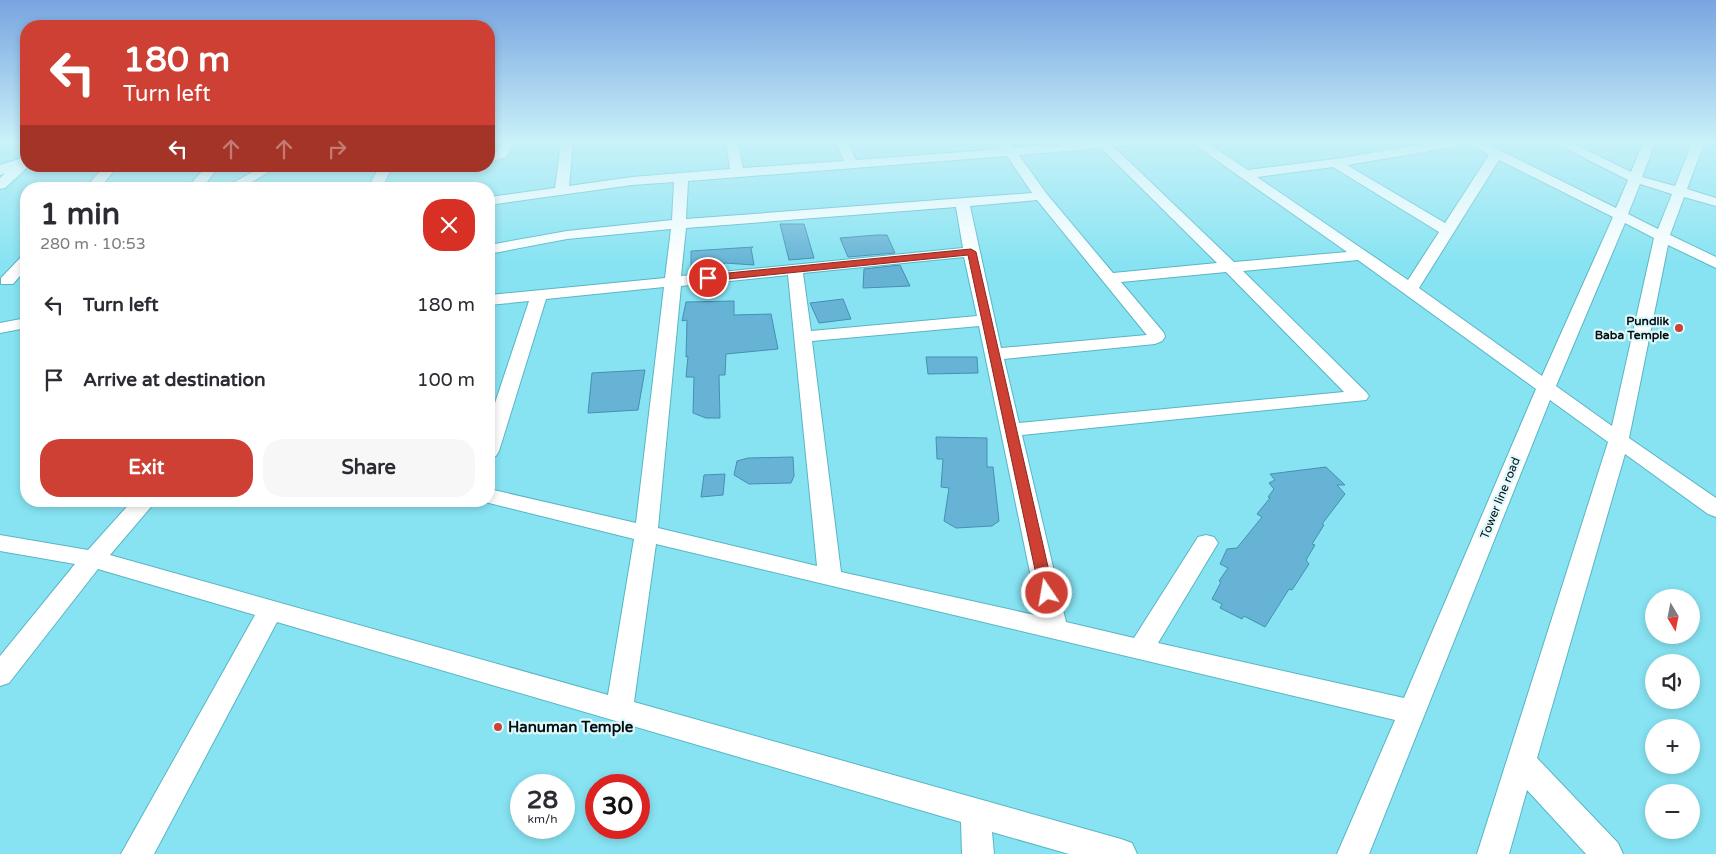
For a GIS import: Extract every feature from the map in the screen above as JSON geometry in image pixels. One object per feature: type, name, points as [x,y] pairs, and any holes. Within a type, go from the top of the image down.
[{"type":"street","points":[[562,190],[563,183]]},
{"type":"street","points":[[495,200],[618,183]]},
{"type":"street","points":[[619,710],[646,534],[679,224],[681,183]]},
{"type":"street","points":[[994,354],[1149,340],[1156,337],[1155,333],[1032,183]]},
{"type":"street","points":[[1011,430],[1359,396],[1142,183]]},
{"type":"street","points":[[1259,183],[1410,289],[1618,442],[1716,509]]},
{"type":"street","points":[[1369,183],[1447,231]]},
{"type":"street","points":[[1410,289],[1478,183]]},
{"type":"street","points":[[1552,183],[1716,263]]},
{"type":"street","name":"Tower line road","points":[[1354,854],[1545,389],[1634,183]]},
{"type":"street","points":[[1650,183],[1716,202]]},
{"type":"street","points":[[1493,854],[1618,442],[1662,237],[1684,183]]},
{"type":"street","points":[[495,248],[567,235],[679,224],[1041,196]]},
{"type":"street","points":[[962,202],[971,252],[1055,630]]},
{"type":"street","points":[[495,299],[971,252]]},
{"type":"street","points":[[1110,278],[1361,255]]},
{"type":"street","points":[[3,282],[20,266]]},
{"type":"street","points":[[795,269],[830,578]]},
{"type":"street","points":[[3,282],[20,279]]},
{"type":"street","points":[[495,432],[539,295]]},
{"type":"street","points":[[803,337],[987,320]]},
{"type":"street","points":[[0,328],[20,324]]},
{"type":"street","points":[[495,497],[830,578],[1413,712]]},
{"type":"street","points":[[0,675],[93,559],[140,507]]},
{"type":"street","points":[[1140,649],[1206,543]]},
{"type":"street","points":[[4,546],[93,559],[1121,854]]},
{"type":"street","points":[[137,854],[271,610]]},
{"type":"street","points":[[1520,761],[1607,854]]},
{"type":"street","points":[[976,812],[978,854]]},
{"type":"building","points":[[780,224],[804,224],[814,258],[789,260]]},
{"type":"building","points":[[887,235],[895,253],[848,257],[840,238]]},
{"type":"building","points":[[753,247],[751,248],[754,265],[725,263],[716,268],[693,272],[691,270],[691,251]]},
{"type":"building","points":[[900,265],[910,286],[863,288],[864,269]]},
{"type":"building","points":[[843,299],[851,319],[819,323],[810,303]]},
{"type":"building","points":[[734,301],[734,315],[771,314],[778,349],[726,354],[725,375],[719,375],[720,418],[706,418],[693,413],[694,377],[686,377],[688,356],[686,357],[687,320],[682,321],[686,302]]},
{"type":"building","points":[[926,357],[977,357],[978,373],[928,374]]},
{"type":"building","points":[[645,370],[638,410],[588,413],[592,373]]},
{"type":"building","points":[[936,437],[987,438],[987,467],[993,467],[999,521],[992,526],[956,528],[944,521],[949,488],[941,487],[943,459],[937,459]]},
{"type":"building","points":[[793,457],[794,476],[791,483],[749,484],[734,475],[737,461],[748,458]]},
{"type":"building","points":[[1326,467],[1345,485],[1337,485],[1345,494],[1322,524],[1324,525],[1312,544],[1315,545],[1306,560],[1309,564],[1292,590],[1289,589],[1265,627],[1244,616],[1242,619],[1220,608],[1222,604],[1212,599],[1221,582],[1219,581],[1228,568],[1220,564],[1227,549],[1237,548],[1262,517],[1257,514],[1270,498],[1268,497],[1274,489],[1269,483],[1275,480],[1270,474]]},
{"type":"building","points":[[725,474],[723,495],[701,497],[704,475]]},
{"type":"place","name":"Pundlik Baba Temple","points":[[1679,328]]},
{"type":"place","name":"Hanuman Temple","points":[[498,727]]},
{"type":"route","points":[[708,278],[971,252],[1047,593]]}]
